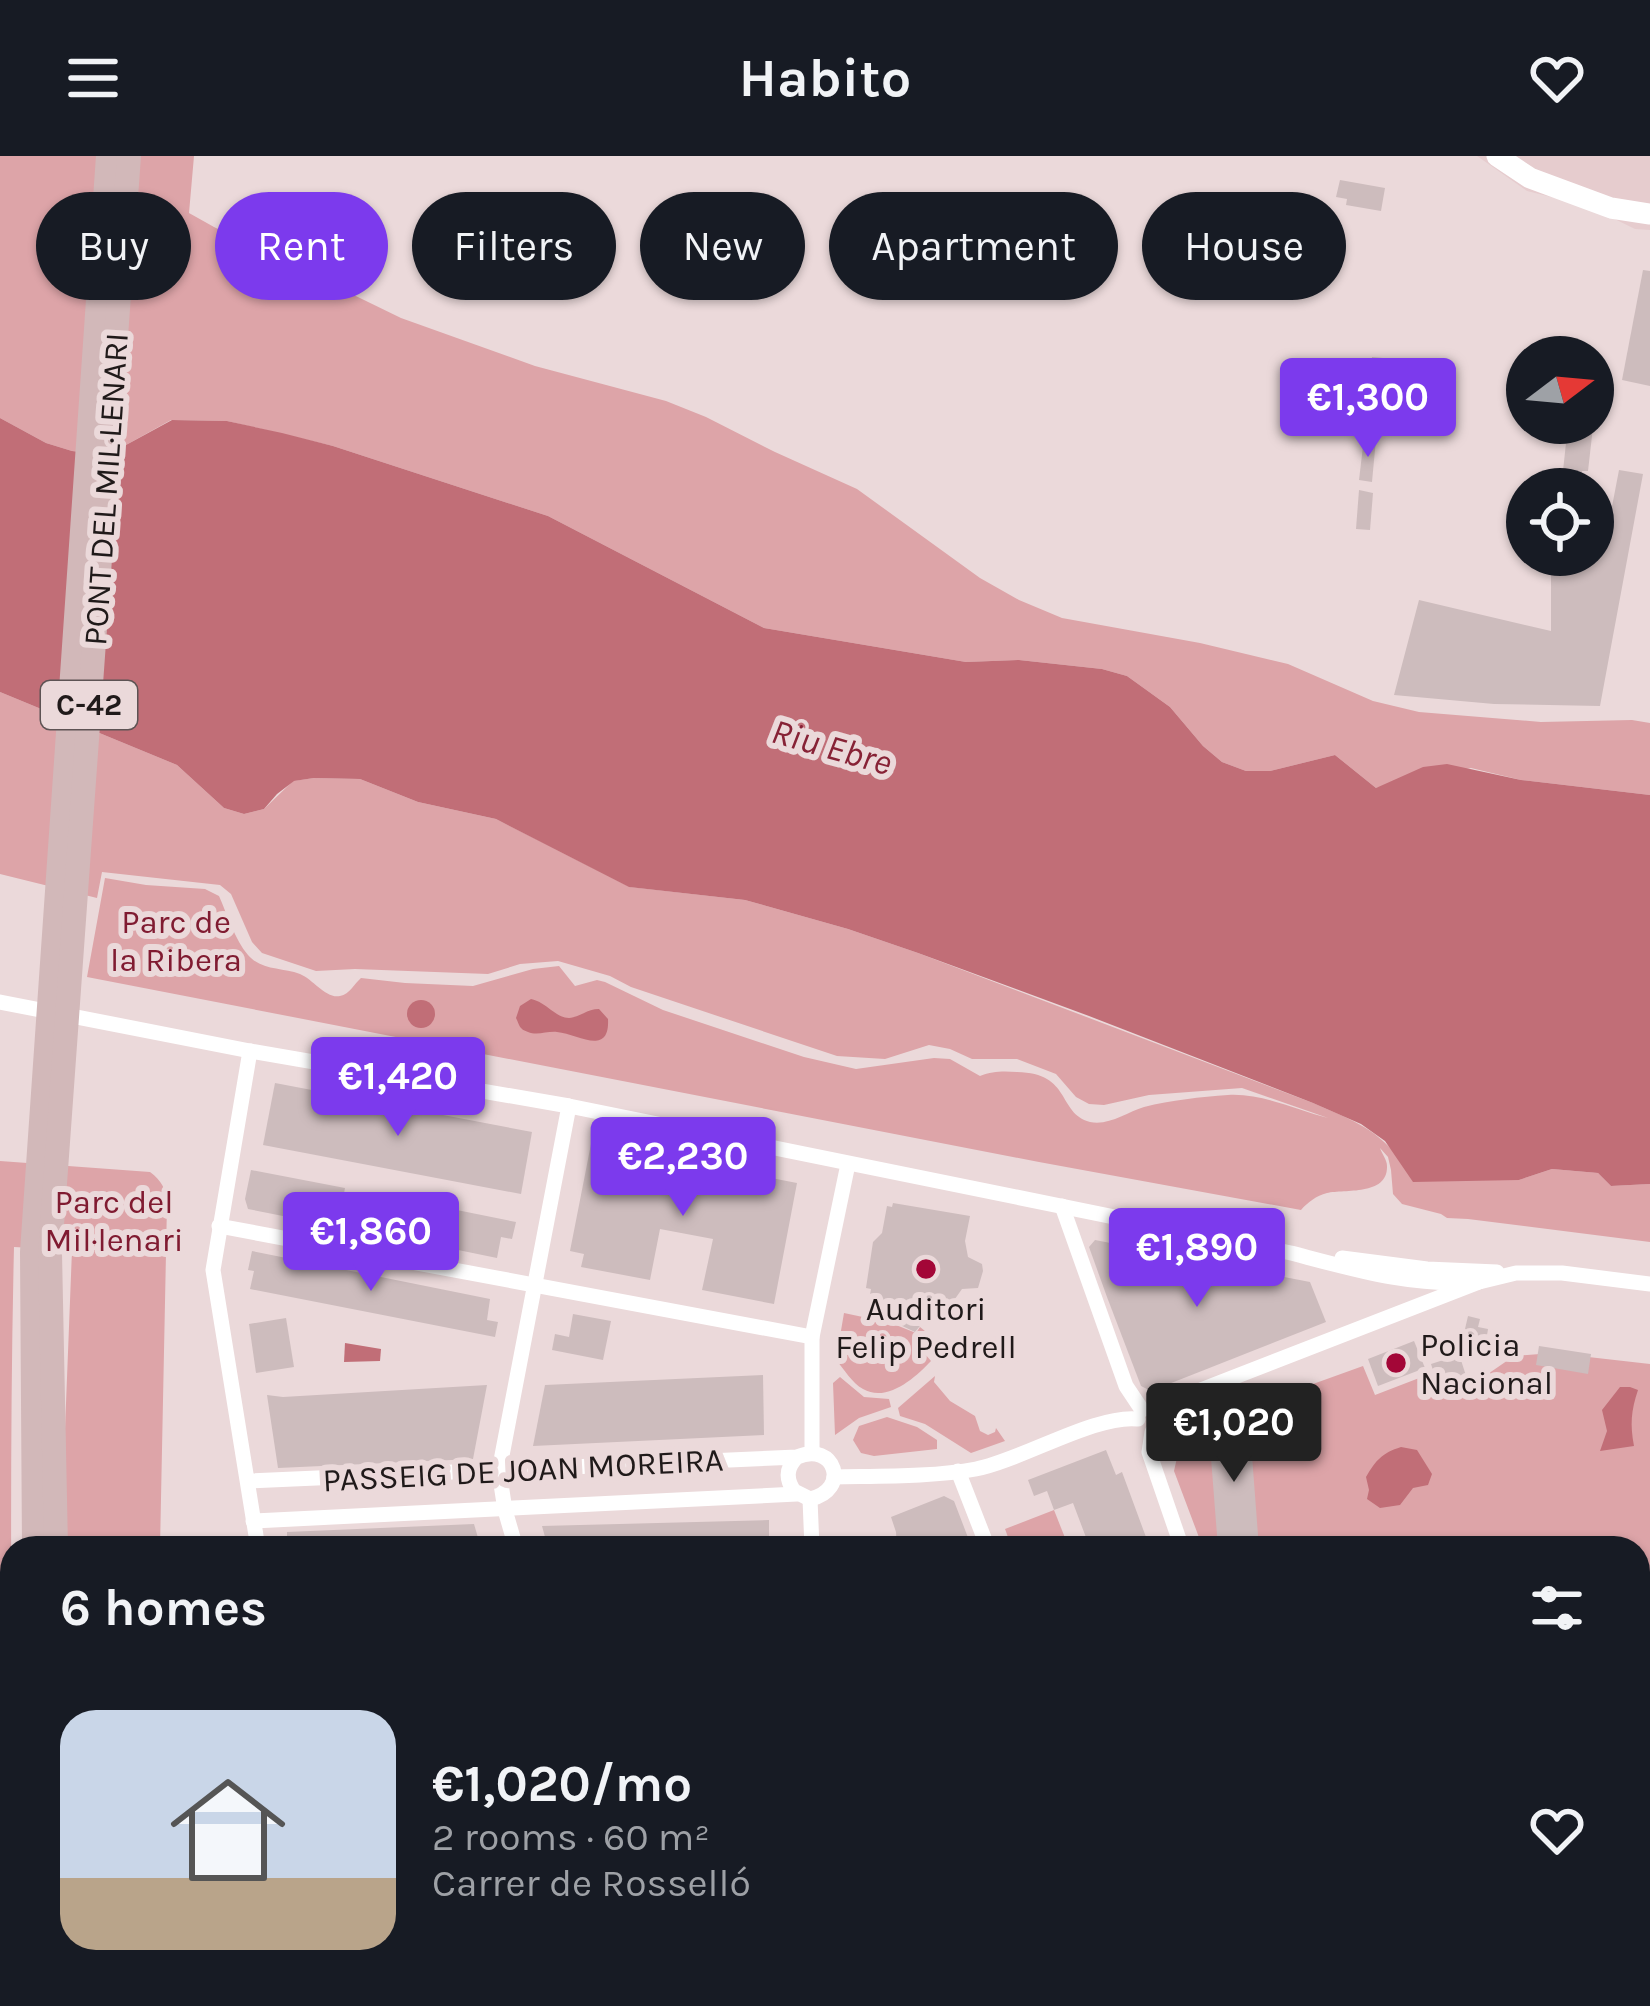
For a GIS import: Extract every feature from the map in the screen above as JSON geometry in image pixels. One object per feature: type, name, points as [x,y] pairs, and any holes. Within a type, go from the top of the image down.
[{"type":"main road","name":"PONT DEL MIL·LENARI","points":[[41,1253],[108,156]]},
{"type":"main road","name":"PONT DEL MIL·LENARI","points":[[41,1253],[129,156]]},
{"type":"main road","name":"C-42","points":[[34,1536],[41,1253]]},
{"type":"main road","name":"C-42","points":[[41,1253],[55,1536]]},
{"type":"street","points":[[1497,156],[1530,178],[1611,208],[1650,214]]},
{"type":"street","points":[[0,1002],[569,1106],[1291,1253],[1394,1279],[1444,1285],[1479,1282]]},
{"type":"street","points":[[250,1051],[213,1270],[256,1536]]},
{"type":"street","points":[[513,1536],[499,1471],[569,1106]]},
{"type":"street","points":[[805,1454],[812,1337],[848,1164]]},
{"type":"street","points":[[1062,1206],[1143,1430],[1152,1432],[1162,1426],[1162,1413]]},
{"type":"street","points":[[219,1226],[812,1337]]},
{"type":"street","points":[[1291,1253],[1650,1284]]},
{"type":"street","points":[[1162,1413],[1188,1395],[1479,1282],[1516,1273]]},
{"type":"street","points":[[1394,1279],[1397,1313]]},
{"type":"street","points":[[834,1477],[958,1471],[1000,1462],[1154,1407],[1162,1413]]},
{"type":"street","points":[[1152,1432],[1149,1452],[1178,1536]]},
{"type":"street","points":[[803,1496],[826,1492],[834,1477],[824,1456],[805,1454],[789,1467],[791,1487],[803,1496],[810,1536]]},
{"type":"street","name":"PASSEIG DE JOAN MOREIRA","points":[[248,1481],[805,1454]]},
{"type":"street","points":[[958,1471],[983,1536]]},
{"type":"street","name":"PASSEIG DE JOAN MOREIRA","points":[[253,1521],[803,1496]]},
{"type":"shaded area","points":[[1477,156],[1650,156],[1650,230],[1635,229],[1588,206],[1527,191]]},
{"type":"green space","points":[[0,156],[194,156],[191,192],[36,192],[36,300],[191,300],[191,214],[215,227],[215,300],[364,300],[535,366],[666,401],[857,489],[980,578],[1062,618],[1288,664],[1373,701],[1419,712],[1541,722],[1650,723],[1650,795],[1521,780],[1471,768],[1376,788],[1335,755],[1270,771],[1246,771],[1222,762],[1170,707],[1127,676],[1019,660],[966,662],[764,628],[548,516],[333,446],[227,421],[171,420],[126,445],[98,454],[46,443],[0,418]]},
{"type":"green space","name":"Parc de la Ribera","points":[[0,692],[177,765],[224,808],[244,814],[264,809],[293,781],[360,779],[418,802],[496,819],[630,887],[745,900],[918,953],[1313,1103],[1370,1131],[1397,1156],[1519,1180],[1552,1169],[1598,1173],[1611,1186],[1650,1184],[1650,1242],[1447,1218],[1402,1204],[1393,1194],[1388,1157],[1380,1148],[1387,1166],[1381,1182],[1323,1194],[1301,1210],[87,977],[105,878],[205,889],[219,896],[239,942],[254,960],[300,974],[335,996],[347,993],[361,978],[473,986],[559,966],[575,986],[605,982],[663,1010],[804,1057],[856,1069],[934,1058],[950,1059],[980,1076],[1035,1074],[1056,1086],[1072,1111],[1090,1122],[1165,1102],[1228,1095],[1267,1099],[1328,1118],[1242,1088],[1089,1104],[1056,1074],[1017,1059],[972,1059],[929,1045],[885,1059],[837,1056],[558,961],[520,964],[488,974],[316,971],[262,953],[252,942],[231,894],[220,885],[102,872],[97,898],[0,874]]},
{"type":"green space","name":"Parc del Mil·lenari","points":[[0,1161],[150,1172],[163,1186],[167,1204],[160,1536],[66,1536],[72,1250],[14,1247],[11,1536],[0,1536]]},
{"type":"green space","points":[[844,1313],[916,1333],[920,1327],[931,1336],[925,1354],[931,1361],[891,1391],[863,1389],[836,1360]]},
{"type":"green space","points":[[1553,1353],[1650,1364],[1650,1536],[1198,1536],[1174,1471],[1183,1431],[1363,1366],[1375,1395],[1440,1370],[1482,1378],[1514,1356]]},
{"type":"green space","points":[[935,1376],[934,1382],[950,1401],[975,1416],[980,1431],[988,1435],[996,1428],[1005,1441],[971,1453],[925,1424],[900,1416],[898,1408]]},
{"type":"green space","points":[[840,1377],[864,1397],[889,1399],[891,1407],[859,1418],[835,1435],[833,1383]]},
{"type":"green space","points":[[887,1417],[917,1427],[937,1440],[937,1449],[874,1456],[861,1453],[853,1440],[859,1426]]},
{"type":"green space","points":[[1054,1510],[1064,1536],[1008,1536],[1005,1529]]},
{"type":"water","name":"Riu Ebre","points":[[0,418],[46,443],[98,454],[172,420],[227,421],[333,446],[548,516],[764,628],[966,662],[1019,660],[1127,676],[1170,707],[1222,762],[1246,771],[1270,771],[1335,755],[1376,788],[1423,767],[1447,764],[1521,780],[1650,795],[1650,1184],[1611,1186],[1598,1173],[1552,1169],[1519,1180],[1413,1182],[1385,1141],[1361,1124],[1089,1016],[848,929],[745,900],[629,887],[496,819],[418,802],[360,779],[294,781],[264,809],[244,814],[224,808],[177,765],[0,692]]},
{"type":"water","points":[[531,999],[564,1017],[599,1009],[608,1019],[607,1031],[591,1041],[557,1032],[525,1031],[516,1018],[520,1006]]},
{"type":"water","points":[[421,1000],[431,1004],[435,1014],[431,1024],[421,1028],[411,1024],[407,1014],[411,1004]]},
{"type":"water","points":[[345,1343],[381,1349],[380,1361],[344,1362]]},
{"type":"water","points":[[1620,1387],[1638,1390],[1632,1418],[1634,1446],[1600,1451],[1607,1431],[1602,1410]]},
{"type":"water","points":[[1401,1447],[1417,1450],[1432,1474],[1428,1485],[1413,1488],[1400,1505],[1380,1508],[1367,1499],[1366,1477],[1380,1458]]},
{"type":"building","points":[[1340,180],[1385,188],[1381,211],[1346,205],[1346,192],[1337,192]]},
{"type":"building","points":[[1643,270],[1650,271],[1650,386],[1622,380]]},
{"type":"building","points":[[1372,357],[1394,359],[1391,404],[1372,402],[1378,403],[1377,420],[1340,413],[1343,397],[1367,401]]},
{"type":"building","points":[[1326,382],[1342,385],[1338,407],[1322,404]]},
{"type":"building","points":[[1364,438],[1376,439],[1372,482],[1359,480]]},
{"type":"building","points":[[1566,444],[1591,444],[1588,468],[1563,468]]},
{"type":"building","points":[[1619,470],[1643,474],[1600,706],[1494,704],[1394,695],[1419,600],[1551,631],[1551,576],[1614,576],[1614,496]]},
{"type":"building","points":[[1359,490],[1373,493],[1370,530],[1356,529]]},
{"type":"building","points":[[275,1083],[532,1132],[521,1194],[263,1145]]},
{"type":"building","points":[[591,1144],[797,1183],[774,1304],[702,1290],[713,1239],[660,1229],[650,1280],[581,1267],[584,1254],[570,1251]]},
{"type":"building","points":[[251,1170],[345,1188],[338,1227],[248,1209],[245,1199]]},
{"type":"building","name":"Auditori Felip Pedrell","points":[[893,1203],[970,1216],[965,1241],[968,1257],[982,1264],[978,1288],[962,1289],[952,1303],[940,1301],[915,1332],[896,1323],[892,1311],[868,1306],[873,1242],[882,1233],[887,1206]]},
{"type":"building","points":[[437,1206],[516,1222],[512,1239],[501,1237],[497,1258],[429,1244]]},
{"type":"building","points":[[1095,1240],[1310,1282],[1326,1322],[1151,1391],[1141,1386],[1107,1297],[1089,1247]]},
{"type":"building","points":[[252,1251],[490,1299],[487,1320],[498,1322],[495,1337],[250,1289]]},
{"type":"building","points":[[573,1314],[611,1321],[603,1360],[552,1350],[555,1334],[569,1337]]},
{"type":"building","points":[[1468,1316],[1480,1319],[1478,1327],[1488,1329],[1485,1348],[1474,1346],[1471,1360],[1460,1357],[1468,1382],[1440,1392],[1431,1364],[1459,1355]]},
{"type":"building","points":[[286,1318],[294,1367],[256,1373],[249,1324]]},
{"type":"building","name":"Policia Nacional","points":[[1414,1341],[1425,1368],[1378,1386],[1368,1359]]},
{"type":"building","points":[[1539,1346],[1591,1354],[1588,1374],[1536,1365]]},
{"type":"building","points":[[763,1375],[764,1435],[533,1446],[545,1385]]},
{"type":"building","points":[[487,1385],[473,1459],[278,1468],[267,1395]]},
{"type":"building","points":[[1245,1420],[1250,1429],[1258,1536],[1217,1536],[1212,1422]]},
{"type":"building","points":[[1106,1450],[1116,1475],[1122,1472],[1146,1536],[1085,1536],[1073,1503],[1054,1510],[1047,1491],[1034,1496],[1028,1480]]},
{"type":"building","points":[[944,1496],[954,1501],[967,1536],[896,1536],[891,1517]]},
{"type":"building","points":[[769,1520],[769,1536],[545,1536],[542,1526]]},
{"type":"building","points":[[474,1524],[478,1536],[287,1536],[287,1532]]},
{"type":"place","name":"Auditori Felip Pedrell","points":[[926,1269]]},
{"type":"place","name":"Policia Nacional","points":[[1396,1363]]}]
